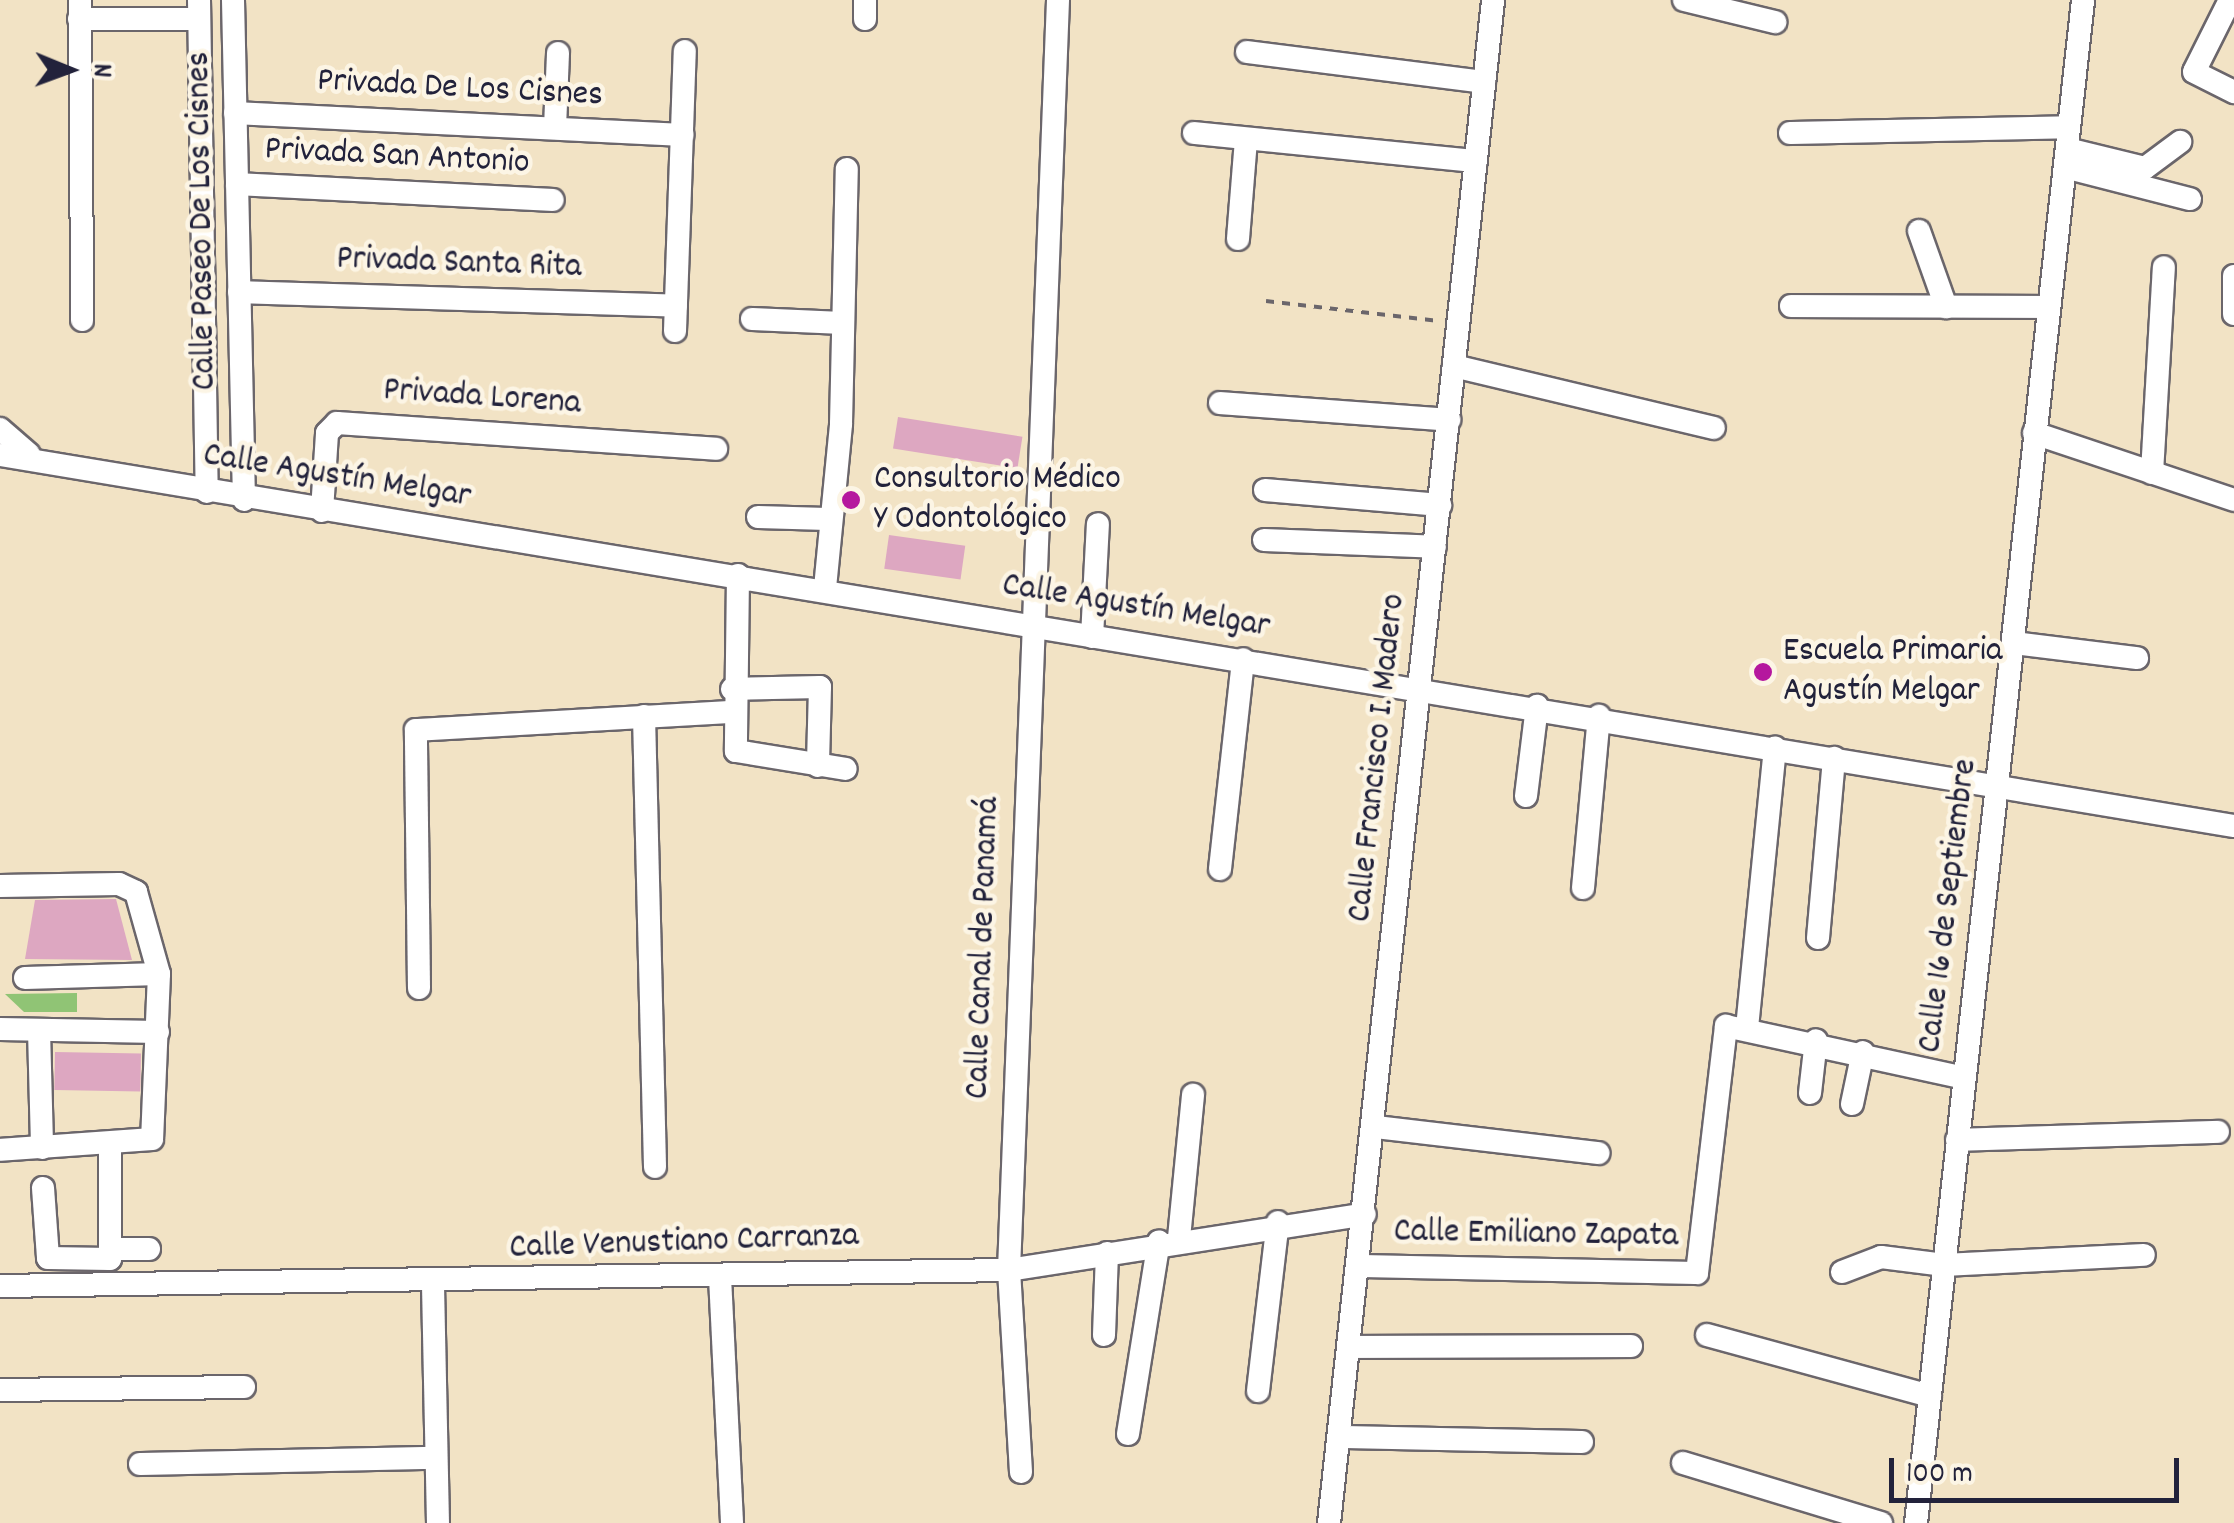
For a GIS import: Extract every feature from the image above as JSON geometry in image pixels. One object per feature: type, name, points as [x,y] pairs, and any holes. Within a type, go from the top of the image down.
[{"type":"street","name":"Calle Paseo De Los Cisnes","points":[[233,0],[244,500]]},
{"type":"street","name":"Calle Canal de Panamá","points":[[1021,1472],[1009,1270],[1028,628],[1058,0]]},
{"type":"street","name":"Calle Francisco I. Madero","points":[[1329,1523],[1344,1437],[1492,0]]},
{"type":"street","points":[[1684,0],[1775,22]]},
{"type":"street","name":"Calle 16 de Septiembre","points":[[1916,1523],[2000,786],[2034,434],[2083,0]]},
{"type":"street","points":[[2230,0],[2194,72],[2234,92]]},
{"type":"street","name":"Calle Paseo De Los Cisnes","points":[[199,9],[207,492]]},
{"type":"street","points":[[82,320],[80,10],[199,9]]},
{"type":"street","points":[[675,331],[684,51]]},
{"type":"street","points":[[1246,52],[1484,82]]},
{"type":"street","points":[[555,128],[558,54]]},
{"type":"street","name":"Privada De Los Cisnes","points":[[235,113],[682,134]]},
{"type":"street","points":[[1790,132],[2067,148],[2146,168],[2180,142]]},
{"type":"street","points":[[1194,134],[1476,162]]},
{"type":"street","points":[[1238,239],[1246,138]]},
{"type":"street","points":[[2067,148],[2190,199]]},
{"type":"street","points":[[825,588],[844,323],[847,169]]},
{"type":"street","name":"Privada San Antonio","points":[[237,184],[553,200]]},
{"type":"street","points":[[1919,231],[1946,306]]},
{"type":"street","points":[[2152,474],[2164,267]]},
{"type":"street","points":[[2234,276],[2234,314]]},
{"type":"street","name":"Privada Santa Rita","points":[[239,292],[676,306]]},
{"type":"street","points":[[1791,306],[2049,307]]},
{"type":"street","points":[[752,319],[844,323]]},
{"type":"street","points":[[1454,366],[1714,428]]},
{"type":"street","points":[[1220,402],[1448,420]]},
{"type":"street","name":"Privada Lorena","points":[[322,511],[334,424],[716,449]]},
{"type":"street","name":"Calle Agustín Melgar","points":[[0,430],[29,454]]},
{"type":"street","points":[[2034,434],[2234,500]]},
{"type":"street","name":"Calle Agustín Melgar","points":[[0,455],[29,454],[244,500],[825,588],[1028,628],[1420,685],[2234,826]]},
{"type":"street","points":[[1265,490],[1440,505]]},
{"type":"street","points":[[758,516],[827,519]]},
{"type":"street","points":[[1092,637],[1098,524]]},
{"type":"street","points":[[1264,540],[1435,547]]},
{"type":"street","points":[[738,575],[730,738],[746,758],[846,768]]},
{"type":"street","points":[[2014,644],[2137,658]]},
{"type":"street","points":[[1220,869],[1243,659]]},
{"type":"street","points":[[420,988],[416,730],[644,716],[820,687],[818,766]]},
{"type":"street","points":[[1526,796],[1536,706]]},
{"type":"street","points":[[644,716],[655,1167]]},
{"type":"street","points":[[1583,888],[1600,716]]},
{"type":"street","points":[[1775,748],[1748,1028],[1816,1040],[1964,1078]]},
{"type":"street","points":[[1818,938],[1834,758]]},
{"type":"street","points":[[0,886],[136,892],[160,974],[154,1136],[110,1146],[0,1150]]},
{"type":"street","points":[[26,978],[160,974]]},
{"type":"street","name":"Calle Emiliano Zapata","points":[[1360,1266],[1697,1273],[1723,1029],[1748,1028]]},
{"type":"street","points":[[0,1030],[158,1032]]},
{"type":"street","points":[[39,1030],[42,1148]]},
{"type":"street","points":[[1810,1093],[1816,1040]]},
{"type":"street","points":[[1852,1104],[1863,1052]]},
{"type":"street","points":[[1128,1434],[1169,1240],[1192,1096]]},
{"type":"street","points":[[1376,1127],[1598,1153]]},
{"type":"street","points":[[1957,1140],[2218,1132]]},
{"type":"street","points":[[43,1188],[48,1258],[105,1262],[114,1249],[110,1146]]},
{"type":"street","name":"Calle Venustiano Carranza","points":[[0,1286],[434,1285],[1009,1270],[1278,1222],[1365,1214]]},
{"type":"street","points":[[1258,1391],[1278,1222]]},
{"type":"street","points":[[114,1249],[149,1249]]},
{"type":"street","points":[[1104,1335],[1107,1253]]},
{"type":"street","points":[[1842,1272],[1881,1257],[1944,1265],[2144,1255]]},
{"type":"street","points":[[720,1276],[732,1523]]},
{"type":"street","points":[[434,1285],[438,1523]]},
{"type":"street","points":[[1706,1335],[1930,1396]]},
{"type":"street","points":[[1353,1346],[1630,1346]]},
{"type":"street","points":[[0,1390],[244,1387]]},
{"type":"street","points":[[1344,1437],[1582,1442]]},
{"type":"street","points":[[140,1464],[436,1458]]},
{"type":"street","points":[[1683,1464],[1881,1523]]},
{"type":"path","points":[[1266,301],[1458,324]]},
{"type":"green space","points":[[77,993],[77,1012],[24,1012],[5,994]]},
{"type":"building","points":[[898,417],[1022,437],[1017,468],[893,449]]},
{"type":"building","points":[[889,535],[965,546],[961,579],[884,569]]},
{"type":"building","points":[[116,899],[132,960],[25,959],[35,900]]},
{"type":"building","points":[[55,1052],[141,1054],[140,1091],[54,1090]]},
{"type":"place","name":"Consultorio Médico Y Odontológico","points":[[851,500]]},
{"type":"place","name":"Escuela Primaria Agustín Melgar","points":[[1763,672]]}]
